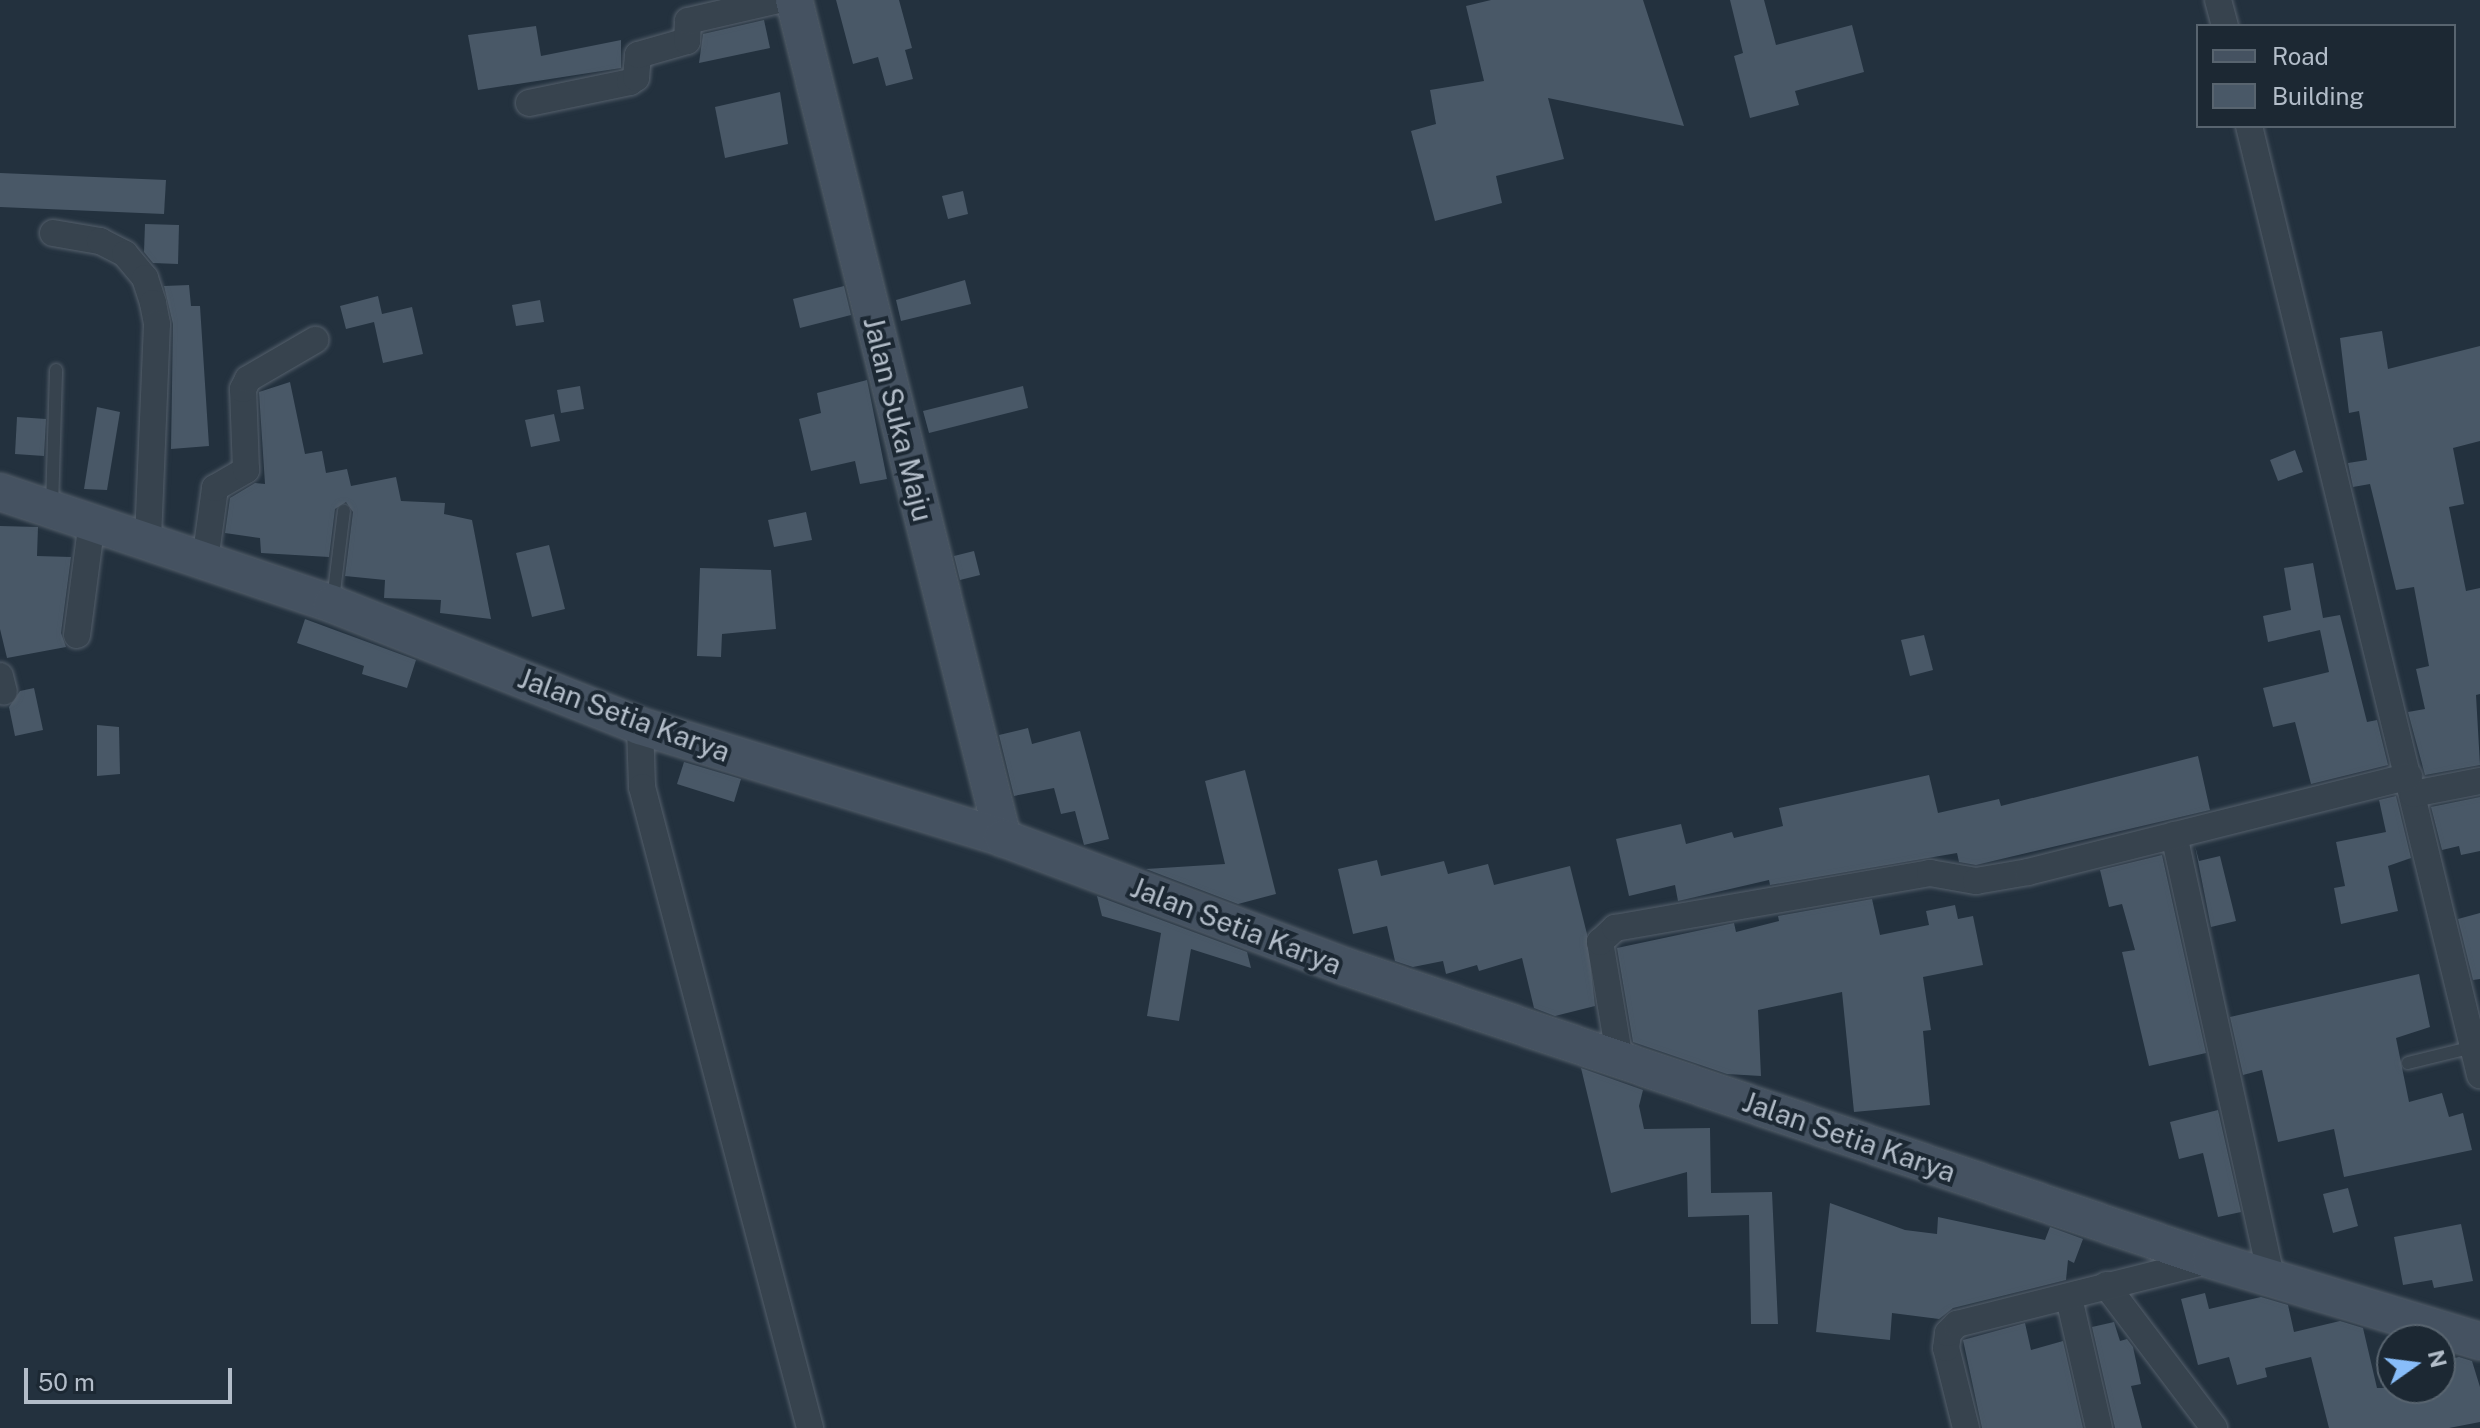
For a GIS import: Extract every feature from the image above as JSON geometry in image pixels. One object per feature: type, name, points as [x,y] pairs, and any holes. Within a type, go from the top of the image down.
[{"type":"main road","name":"Jalan Suka Maju","points":[[794,0],[1003,838]]},
{"type":"main road","name":"Jalan Setia Karya","points":[[0,492],[148,539],[332,604],[640,726],[1003,838],[1347,967],[1620,1060],[2272,1280],[2480,1341]]},
{"type":"street","points":[[529,103],[630,82],[636,78],[638,55],[687,41],[688,21],[779,0]]},
{"type":"street","points":[[2218,0],[2224,24]]},
{"type":"street","points":[[2249,128],[2480,1075]]},
{"type":"street","points":[[53,233],[100,241],[125,254],[145,278],[153,303],[157,324],[148,539]]},
{"type":"street","points":[[205,561],[215,488],[246,470],[243,389],[248,379],[315,340]]},
{"type":"street","points":[[77,635],[92,521]]},
{"type":"street","points":[[640,726],[641,775],[810,1428]]},
{"type":"street","points":[[1620,1060],[1600,942],[1615,928],[1930,873],[1976,881],[2411,785],[2480,781]]},
{"type":"street","points":[[2174,835],[2272,1280]]},
{"type":"street","points":[[1966,1428],[1946,1348],[1948,1333],[1966,1321],[2069,1298],[2106,1285],[2211,1260]]},
{"type":"street","points":[[2106,1285],[2214,1428]]},
{"type":"street","points":[[2069,1298],[2099,1428]]},
{"type":"lane","points":[[52,507],[56,370]]},
{"type":"lane","points":[[332,604],[344,511]]},
{"type":"lane","points":[[2408,1063],[2473,1047]]},
{"type":"building","points":[[836,0],[899,0],[912,48],[905,50],[913,79],[886,86],[878,57],[853,64]]},
{"type":"building","points":[[1491,0],[1643,0],[1684,126],[1548,98],[1564,159],[1496,176],[1502,203],[1435,221],[1411,131],[1436,124],[1430,90],[1484,81],[1466,6]]},
{"type":"building","points":[[1730,0],[1764,0],[1776,45],[1852,25],[1864,72],[1795,91],[1799,105],[1750,118],[1734,56],[1743,53]]},
{"type":"building","points":[[764,20],[770,48],[699,63],[703,34]]},
{"type":"building","points":[[536,26],[541,56],[621,40],[621,68],[478,90],[468,35]]},
{"type":"building","points":[[780,92],[788,144],[725,158],[715,107]]},
{"type":"building","points":[[0,173],[166,180],[164,214],[0,207]]},
{"type":"building","points":[[963,191],[968,214],[948,219],[942,196]]},
{"type":"building","points":[[145,224],[179,225],[178,264],[153,263],[144,252]]},
{"type":"building","points":[[965,280],[971,304],[901,321],[896,300]]},
{"type":"building","points":[[189,285],[191,306],[200,306],[209,446],[171,449],[173,324],[164,286]]},
{"type":"building","points":[[844,286],[851,315],[800,328],[793,299]]},
{"type":"building","points":[[378,296],[382,314],[412,307],[423,354],[383,363],[374,322],[346,329],[340,306]]},
{"type":"building","points":[[540,300],[544,322],[516,326],[512,305]]},
{"type":"building","points":[[2382,331],[2388,369],[2480,346],[2480,441],[2453,448],[2464,504],[2449,507],[2466,591],[2480,588],[2480,694],[2476,695],[2480,765],[2425,775],[2408,712],[2425,709],[2416,669],[2429,666],[2414,587],[2396,590],[2370,484],[2353,487],[2348,463],[2367,460],[2359,411],[2349,413],[2340,338]]},
{"type":"building","points":[[867,380],[887,479],[860,484],[855,461],[811,471],[799,419],[821,413],[817,393]]},
{"type":"building","points":[[290,382],[305,454],[322,451],[326,473],[347,469],[351,486],[396,477],[401,501],[445,503],[444,514],[472,520],[491,619],[440,613],[441,600],[384,598],[385,580],[345,576],[353,512],[346,502],[335,509],[329,557],[261,553],[260,538],[225,533],[230,498],[255,483],[265,484],[259,392]]},
{"type":"building","points":[[580,386],[584,409],[561,413],[557,390]]},
{"type":"building","points":[[1023,386],[1028,408],[929,433],[923,411]]},
{"type":"building","points":[[97,407],[120,412],[107,490],[84,489]]},
{"type":"building","points":[[554,414],[560,441],[531,447],[525,420]]},
{"type":"building","points":[[17,417],[46,419],[44,456],[15,454]]},
{"type":"building","points":[[2295,450],[2303,472],[2278,481],[2270,460]]},
{"type":"building","points":[[806,512],[812,540],[774,547],[768,520]]},
{"type":"building","points":[[0,526],[38,527],[37,556],[71,557],[61,633],[66,647],[7,658],[0,629]]},
{"type":"building","points":[[549,545],[565,609],[532,617],[516,553]]},
{"type":"building","points":[[974,551],[980,575],[960,580],[954,556]]},
{"type":"building","points":[[2313,563],[2323,618],[2340,615],[2367,722],[2377,720],[2388,765],[2311,784],[2295,722],[2273,727],[2263,688],[2329,672],[2320,630],[2268,642],[2263,616],[2291,610],[2284,568]]},
{"type":"building","points":[[700,568],[771,570],[776,629],[722,634],[721,657],[697,656]]},
{"type":"building","points":[[305,619],[416,660],[407,688],[362,674],[364,666],[297,643]]},
{"type":"building","points":[[1924,635],[1933,670],[1910,676],[1901,640]]},
{"type":"building","points":[[34,688],[43,730],[15,736],[9,707],[20,691]]},
{"type":"building","points":[[97,725],[119,727],[120,774],[97,776]]},
{"type":"building","points":[[1028,728],[1032,744],[1080,731],[1109,839],[1084,845],[1075,811],[1061,814],[1054,788],[1014,796],[999,735]]},
{"type":"building","points":[[2198,756],[2210,810],[1976,865],[1959,862],[1957,853],[1770,885],[1769,880],[1678,901],[1675,885],[1629,896],[1616,839],[1681,824],[1686,844],[1732,832],[1734,838],[1783,826],[1779,808],[1929,775],[1938,813],[1999,799],[2001,806]]},
{"type":"building","points":[[684,762],[741,779],[734,802],[677,784]]},
{"type":"building","points":[[1245,770],[1276,894],[1238,904],[1146,869],[1225,864],[1205,781]]},
{"type":"building","points":[[2396,796],[2411,858],[2388,866],[2398,911],[2341,924],[2334,888],[2345,886],[2336,842],[2386,832],[2379,800]]},
{"type":"building","points":[[2480,797],[2480,851],[2461,855],[2459,846],[2442,850],[2431,807]]},
{"type":"building","points":[[2195,846],[2199,861],[2220,856],[2236,921],[2211,927]]},
{"type":"building","points":[[2162,855],[2206,1053],[2149,1066],[2122,952],[2135,950],[2122,904],[2109,907],[2100,870]]},
{"type":"building","points":[[1377,860],[1381,876],[1444,861],[1448,874],[1488,864],[1494,885],[1570,866],[1587,934],[1595,1006],[1555,1016],[1534,1008],[1522,958],[1479,971],[1477,965],[1446,974],[1443,961],[1413,967],[1395,961],[1387,926],[1353,934],[1338,869]]},
{"type":"building","points":[[1097,896],[1247,952],[1251,968],[1191,949],[1179,1021],[1147,1016],[1161,933],[1102,916]]},
{"type":"building","points":[[1872,899],[1880,935],[1929,925],[1926,911],[1955,905],[1958,919],[1973,916],[1983,965],[1923,977],[1931,1030],[1923,1031],[1930,1105],[1854,1112],[1842,992],[1758,1010],[1761,1076],[1727,1074],[1633,1042],[1617,948],[1734,923],[1736,932],[1779,921],[1778,916]]},
{"type":"building","points":[[2480,913],[2480,979],[2473,980],[2458,919]]},
{"type":"building","points":[[2419,974],[2430,1027],[2396,1038],[2409,1102],[2442,1093],[2449,1117],[2463,1113],[2472,1150],[2344,1177],[2334,1129],[2278,1142],[2262,1070],[2243,1075],[2230,1017]]},
{"type":"building","points":[[1581,1068],[1643,1090],[1639,1106],[1644,1129],[1710,1128],[1711,1193],[1772,1192],[1778,1324],[1751,1324],[1749,1215],[1688,1217],[1687,1172],[1611,1193]]},
{"type":"building","points":[[2218,1110],[2241,1212],[2218,1217],[2203,1153],[2179,1159],[2170,1122]]},
{"type":"building","points":[[2348,1188],[2358,1226],[2333,1233],[2323,1194]]},
{"type":"building","points":[[1830,1203],[1905,1230],[1937,1234],[1938,1217],[2045,1240],[2050,1227],[2083,1239],[2074,1263],[2068,1260],[2066,1280],[1953,1308],[1939,1319],[1892,1313],[1890,1340],[1816,1332]]},
{"type":"building","points":[[2461,1224],[2473,1281],[2434,1288],[2432,1280],[2403,1285],[2394,1237]]},
{"type":"building","points":[[2205,1293],[2209,1309],[2261,1297],[2288,1305],[2294,1332],[2340,1321],[2363,1328],[2376,1384],[2376,1404],[2456,1404],[2456,1358],[2472,1361],[2480,1387],[2480,1422],[2449,1428],[2329,1428],[2311,1357],[2265,1368],[2267,1377],[2237,1385],[2229,1357],[2198,1365],[2181,1299]]},
{"type":"building","points":[[2114,1322],[2120,1341],[2127,1339],[2133,1347],[2141,1384],[2131,1386],[2142,1428],[2115,1428],[2092,1327]]},
{"type":"building","points":[[2025,1323],[2031,1350],[2063,1341],[2083,1428],[1982,1428],[1963,1340]]}]
